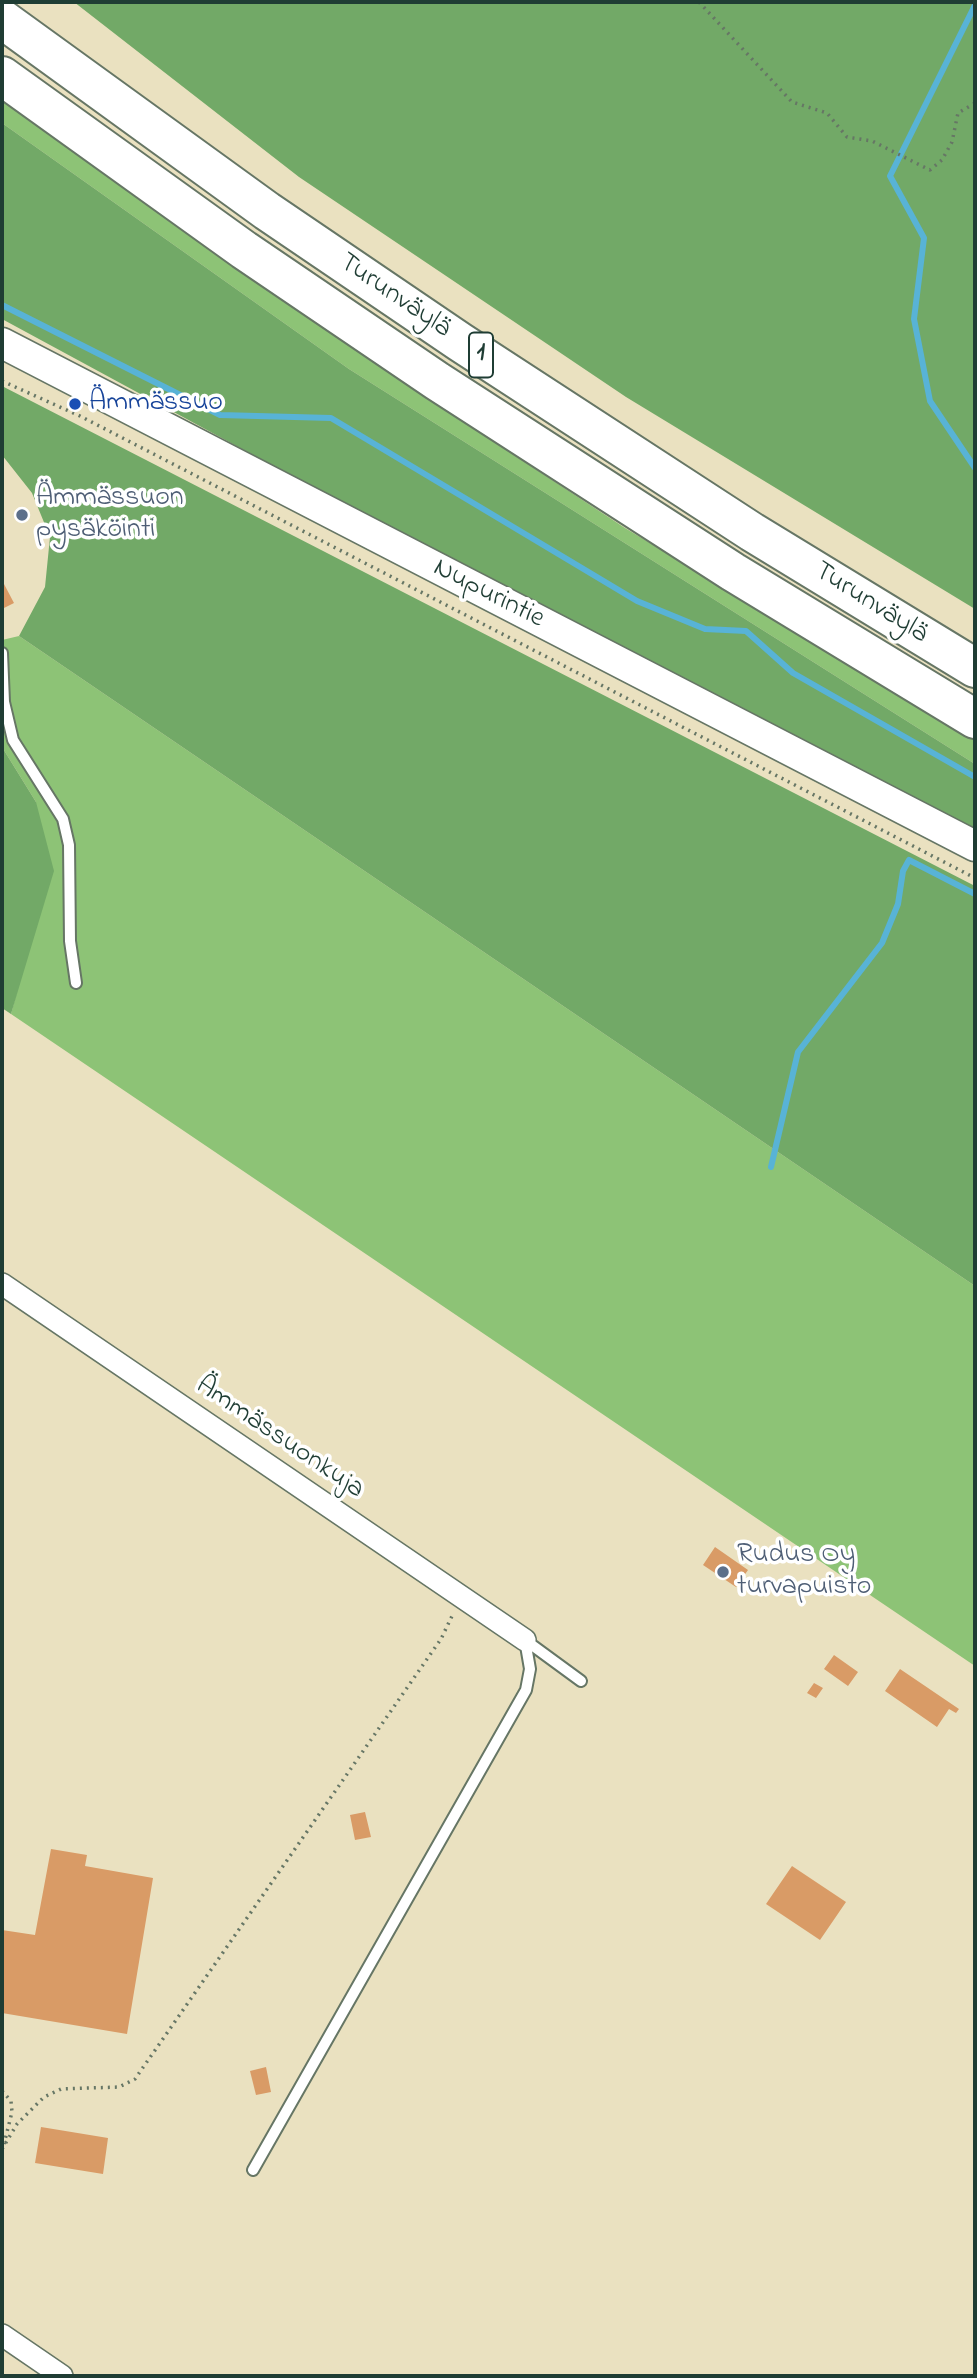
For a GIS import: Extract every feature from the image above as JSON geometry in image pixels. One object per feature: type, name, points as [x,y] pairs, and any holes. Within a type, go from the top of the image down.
[{"type":"highway","name":"Turunväylä","points":[[2,19],[256,203],[460,342],[752,532],[975,668]]},
{"type":"highway","name":"Turunväylä","points":[[2,76],[244,250],[437,381],[733,572],[975,719]]},
{"type":"main road","name":"Nupurintie","points":[[2,343],[975,846]]},
{"type":"street","name":"Ämmässuonkuja","points":[[2,1284],[525,1640]]},
{"type":"street","points":[[2,2335],[62,2376]]},
{"type":"lane","points":[[2,653],[5,702],[13,740],[63,819],[69,845],[71,941],[76,983]]},
{"type":"lane","points":[[525,1640],[581,1681]]},
{"type":"lane","points":[[253,2170],[526,1690],[530,1669],[525,1640]]},
{"type":"path","points":[[699,2],[792,102],[827,113],[847,137],[872,141],[930,170],[942,160],[952,142],[958,113],[975,103]]},
{"type":"path","points":[[2,380],[105,429],[975,878]]},
{"type":"path","points":[[2,2149],[17,2124],[44,2097],[61,2090],[119,2087],[135,2079],[441,1639],[451,1621],[455,1593]]},
{"type":"path","points":[[2,2091],[11,2102],[12,2112],[2,2149]]},
{"type":"green space","points":[[74,2],[975,2],[975,609],[626,397],[299,177]]},
{"type":"green space","points":[[2,97],[376,364],[625,528],[975,739],[975,764],[349,369],[2,123]]},
{"type":"green space","points":[[2,123],[349,369],[975,764],[975,830],[338,501],[2,319]]},
{"type":"green space","points":[[2,386],[975,886],[975,1286],[19,636],[45,587],[50,537],[32,493],[2,455]]},
{"type":"green space","points":[[19,636],[975,1286],[975,1666],[11,1014],[26,957],[36,802],[2,747],[2,640]]},
{"type":"green space","points":[[2,747],[36,802],[54,871],[11,1014],[2,1008]]},
{"type":"building","points":[[4,584],[14,603],[2,609],[2,585]]},
{"type":"building","points":[[715,1547],[748,1570],[736,1587],[703,1565]]},
{"type":"building","points":[[834,1655],[858,1672],[848,1686],[824,1669]]},
{"type":"building","points":[[900,1669],[959,1709],[956,1713],[949,1709],[937,1727],[885,1691]]},
{"type":"building","points":[[814,1683],[823,1688],[816,1698],[807,1693]]},
{"type":"building","points":[[365,1812],[371,1837],[355,1840],[350,1815]]},
{"type":"building","points":[[51,1849],[87,1855],[85,1866],[153,1878],[127,2034],[2,2013],[2,1930],[35,1935]]},
{"type":"building","points":[[792,1866],[846,1902],[820,1940],[766,1904]]},
{"type":"building","points":[[266,2067],[271,2092],[256,2095],[250,2071]]},
{"type":"building","points":[[41,2127],[108,2138],[103,2174],[35,2163]]},
{"type":"waterway","points":[[975,5],[890,176],[924,238],[914,319],[930,401],[975,468]]},
{"type":"waterway","points":[[2,305],[220,415],[331,418],[637,601],[705,629],[746,631],[793,673],[975,777]]},
{"type":"waterway","points":[[771,1167],[798,1052],[882,943],[898,904],[903,871],[909,860],[975,894]]},
{"type":"place","name":"Ämmässuo","points":[[75,404]]},
{"type":"place","name":"Ämmässuon pysäköinti","points":[[22,515]]},
{"type":"place","name":"Rudus Oy turvapuisto","points":[[723,1572]]}]
